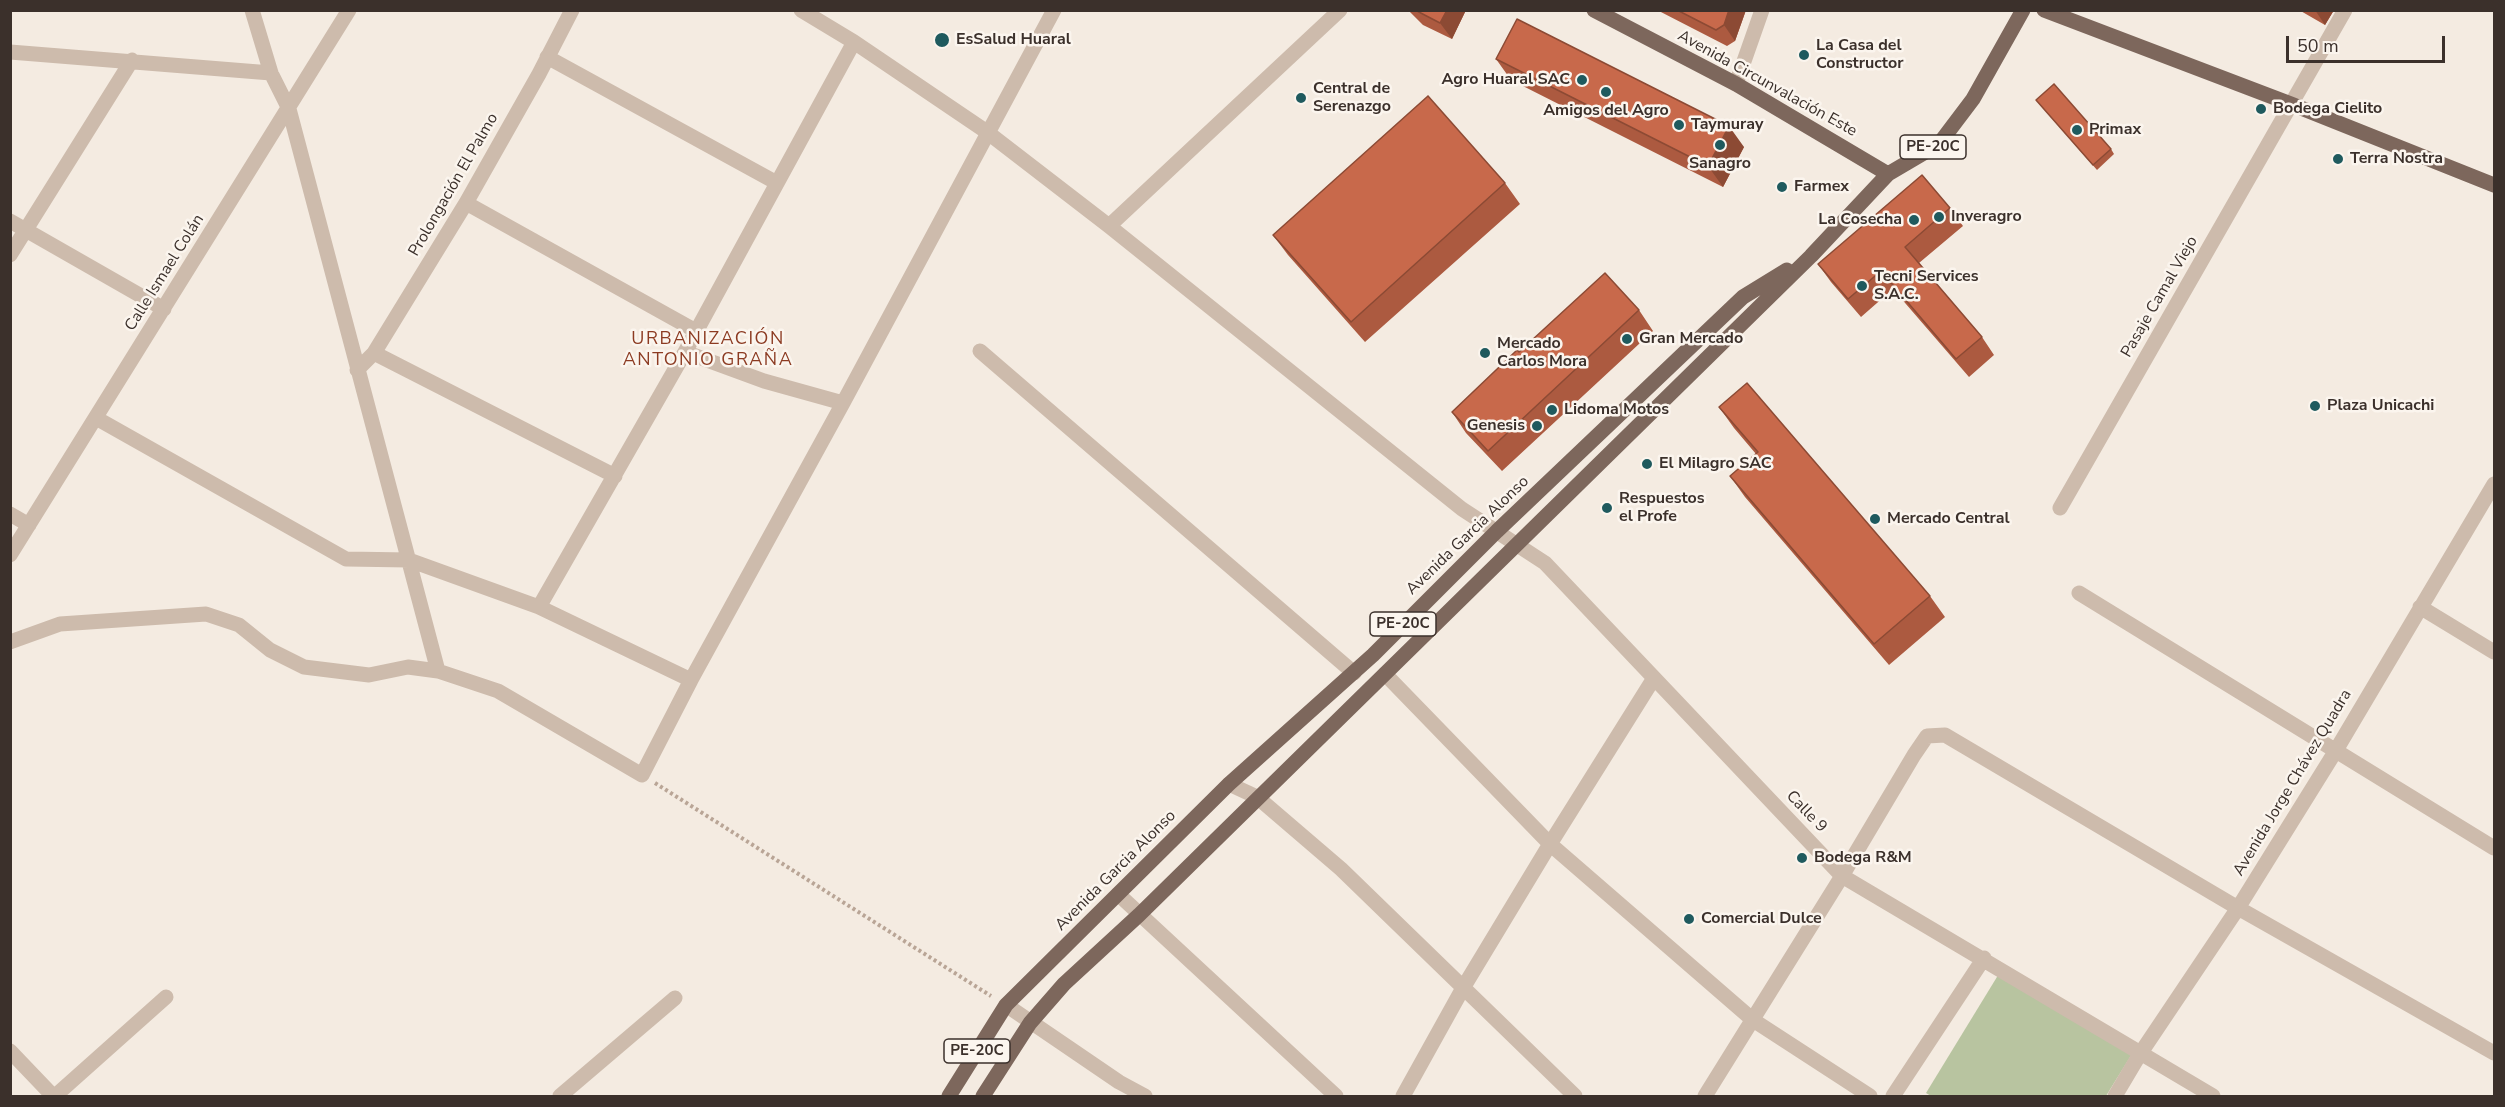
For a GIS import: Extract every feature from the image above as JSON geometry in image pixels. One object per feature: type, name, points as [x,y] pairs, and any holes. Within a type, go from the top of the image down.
[{"type":"main road","name":"Avenida Circunvalación Este","points":[[1594,10],[1737,84],[1888,174]]},
{"type":"main road","name":"Avenida Garcia Alonso","points":[[1030,1023],[1064,984],[1385,674],[1810,256],[1888,174],[1939,144],[1973,99],[2023,10]]},
{"type":"main road","points":[[2044,10],[2292,104],[2494,185]]},
{"type":"main road","name":"Avenida Garcia Alonso","points":[[1006,1005],[1229,784],[1354,673],[1497,531],[1743,297],[1810,256]]},
{"type":"main road","name":"PE-20C","points":[[949,1096],[1006,1005]]},
{"type":"main road","name":"PE-20C","points":[[983,1096],[1030,1023]]},
{"type":"street","points":[[252,10],[271,73],[289,109],[438,671]]},
{"type":"street","name":"Calle Ismael Colán","points":[[10,555],[349,10]]},
{"type":"street","name":"Prolongación El Palmo","points":[[357,370],[374,353],[466,203],[572,10]]},
{"type":"street","name":"Calle 9","points":[[801,10],[854,42],[987,132],[1109,226],[1462,509],[1545,563],[1842,876],[1984,958],[2213,1096]]},
{"type":"street","points":[[10,642],[60,624],[206,614],[239,625],[270,650],[304,667],[369,675],[408,667],[438,671],[498,691],[642,775],[1053,10]]},
{"type":"street","points":[[1109,226],[1340,10]]},
{"type":"street","points":[[1737,84],[1762,10]]},
{"type":"street","name":"Pasaje Camal Viejo","points":[[2060,508],[2346,10]]},
{"type":"street","points":[[539,606],[685,352],[854,42]]},
{"type":"street","points":[[10,52],[132,60],[271,73]]},
{"type":"street","points":[[547,57],[777,183]]},
{"type":"street","points":[[10,255],[132,60]]},
{"type":"street","points":[[466,203],[696,331]]},
{"type":"street","points":[[10,221],[164,309]]},
{"type":"street","points":[[980,351],[1354,673]]},
{"type":"street","points":[[685,352],[764,381],[843,402]]},
{"type":"street","points":[[374,353],[615,477]]},
{"type":"street","points":[[96,418],[346,559],[409,560],[539,606],[691,680]]},
{"type":"street","name":"Avenida Jorge Chávez Quadra","points":[[2115,1096],[2140,1054],[2238,908],[2335,752],[2494,484]]},
{"type":"street","points":[[10,514],[29,525]]},
{"type":"street","points":[[2079,593],[2494,848]]},
{"type":"street","points":[[2420,607],[2494,652]]},
{"type":"street","points":[[1385,674],[1550,844],[1753,1020],[1870,1096]]},
{"type":"street","points":[[1403,1096],[1463,988],[1654,678]]},
{"type":"street","points":[[1705,1096],[1927,736],[1945,735],[2238,908],[2494,1053]]},
{"type":"street","points":[[1229,784],[1257,798],[1341,869],[1575,1096]]},
{"type":"street","points":[[1118,894],[1138,915],[1336,1096]]},
{"type":"street","points":[[1893,1096],[1984,958]]},
{"type":"street","points":[[10,1051],[54,1096],[166,997]]},
{"type":"street","points":[[560,1096],[675,998]]},
{"type":"street","points":[[1006,1005],[1119,1082],[1145,1096]]},
{"type":"path","points":[[642,775],[1006,1005]]},
{"type":"green space","points":[[2000,972],[2132,1054],[2106,1096],[1931,1096],[1926,1093]]},
{"type":"building","points":[[1415,10],[1447,10],[1440,23]]},
{"type":"building","points":[[1677,10],[1729,10],[1724,25],[1716,30]]},
{"type":"building","points":[[1517,19],[1729,126],[1708,166],[1496,59]]},
{"type":"building","name":"Primax","points":[[2054,84],[2111,149],[2093,165],[2036,100]]},
{"type":"building","points":[[1428,96],[1505,183],[1351,322],[1273,235]]},
{"type":"building","points":[[1922,175],[1950,208],[1905,247],[1982,337],[1956,359],[1881,271],[1848,299],[1818,264]]},
{"type":"building","points":[[1605,273],[1639,310],[1488,451],[1452,412],[1517,350],[1519,352]]},
{"type":"building","points":[[1747,383],[1930,596],[1874,644],[1730,476],[1758,452],[1719,407]]},
{"type":"place","name":"EsSalud Huaral","points":[[942,40]]},
{"type":"place","name":"La Casa del Constructor","points":[[1804,55]]},
{"type":"place","name":"Agro Huaral SAC","points":[[1582,80]]},
{"type":"place","name":"Amigos del Agro","points":[[1606,92]]},
{"type":"place","name":"Central de Serenazgo","points":[[1301,98]]},
{"type":"place","name":"Bodega Cielito","points":[[2261,109]]},
{"type":"place","name":"Taymuray","points":[[1679,125]]},
{"type":"place","name":"Primax","points":[[2077,130]]},
{"type":"place","name":"Sanagro","points":[[1720,145]]},
{"type":"place","name":"Terra Nostra","points":[[2338,159]]},
{"type":"place","name":"Farmex","points":[[1782,187]]},
{"type":"place","name":"Inveragro","points":[[1939,217]]},
{"type":"place","name":"La Cosecha","points":[[1914,220]]},
{"type":"place","name":"Tecni Services S.A.C.","points":[[1862,286]]},
{"type":"place","name":"Gran Mercado","points":[[1627,339]]},
{"type":"place","name":"Mercado Carlos Mora","points":[[1485,353]]},
{"type":"place","name":"Plaza Unicachi","points":[[2315,406]]},
{"type":"place","name":"Lidoma Motos","points":[[1552,410]]},
{"type":"place","name":"Genesis","points":[[1537,426]]},
{"type":"place","name":"El Milagro SAC","points":[[1647,464]]},
{"type":"place","name":"Respuestos el Profe","points":[[1607,508]]},
{"type":"place","name":"Mercado Central","points":[[1875,519]]},
{"type":"place","name":"Bodega R&M","points":[[1802,858]]},
{"type":"place","name":"Comercial Dulce","points":[[1689,919]]},
{"type":"district","name":"URBANIZACIÓN ANTONIO GRAÑA","points":[[708,350]]}]
